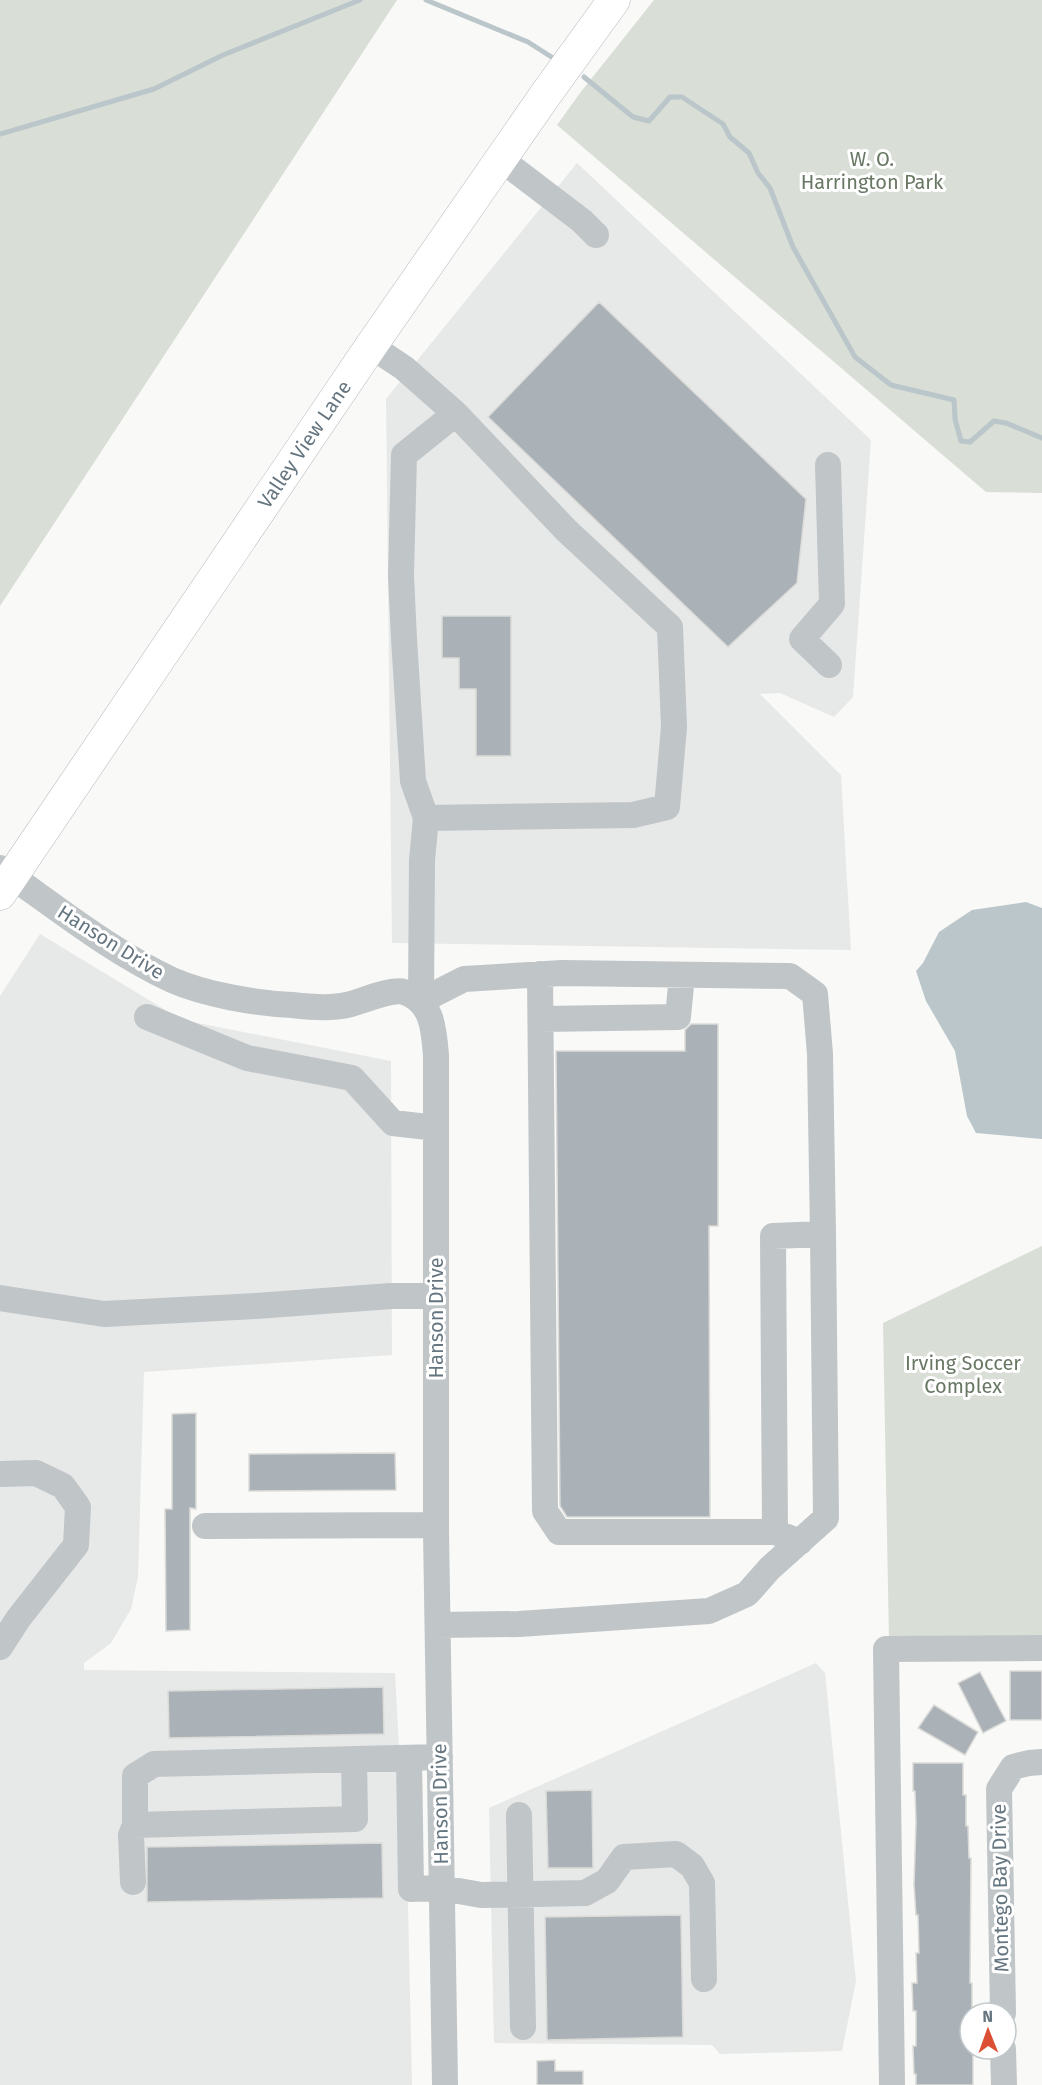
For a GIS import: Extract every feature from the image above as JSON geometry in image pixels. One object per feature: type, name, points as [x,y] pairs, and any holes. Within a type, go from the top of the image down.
[{"type":"main road","name":"Valley View Lane","points":[[4,879],[371,346],[614,0]]},
{"type":"street","points":[[502,160],[582,220],[596,235]]},
{"type":"street","points":[[371,346],[404,368],[455,414],[566,530],[670,627],[674,727],[667,807],[633,815],[426,818]]},
{"type":"street","points":[[438,1625],[519,1624],[709,1611],[747,1594],[770,1568],[826,1518],[824,1234],[820,1054],[815,994],[790,976],[540,974],[464,979],[421,1001],[422,860],[426,818],[413,781],[404,639],[401,576],[404,455],[455,414]]},
{"type":"street","points":[[828,465],[832,604],[802,639],[829,665]]},
{"type":"street","name":"Hanson Drive","points":[[4,879],[94,935],[174,980],[258,1003],[305,1006],[345,1006],[403,991],[421,1001],[433,1021],[436,1056],[436,1525],[445,2085]]},
{"type":"street","points":[[540,974],[545,1511],[559,1532],[775,1532],[800,1542]]},
{"type":"street","points":[[541,1019],[678,1017],[682,975]]},
{"type":"street","points":[[147,1017],[247,1058],[352,1078],[393,1123],[436,1128]]},
{"type":"street","points":[[775,1532],[773,1236],[824,1234]]},
{"type":"street","points":[[0,1298],[104,1314],[391,1296],[436,1296]]},
{"type":"street","points":[[0,1474],[36,1473],[63,1486],[78,1508],[76,1545],[18,1619],[0,1647]]},
{"type":"street","points":[[205,1526],[436,1525]]},
{"type":"street","points":[[892,2085],[886,1649],[1042,1648]]},
{"type":"street","points":[[133,1882],[132,1835],[135,1825],[135,1776],[154,1764],[440,1757]]},
{"type":"street","points":[[409,1758],[411,1888],[442,1888],[481,1895],[585,1893],[607,1881],[624,1857],[676,1854],[692,1866],[702,1883],[704,1980]]},
{"type":"street","points":[[135,1825],[356,1819],[354,1759]]},
{"type":"street","name":"Montego Bay Drive","points":[[1003,2001],[999,1789],[1013,1767],[1029,1762],[1042,1762]]},
{"type":"street","points":[[519,1815],[523,2027]]},
{"type":"street","points":[[1003,2061],[1004,2085]]},
{"type":"shaded area","points":[[577,163],[871,440],[853,697],[834,717],[780,693],[760,694],[841,775],[851,950],[392,943],[386,399]]},
{"type":"shaded area","points":[[1026,902],[1042,908],[1042,1139],[976,1133],[967,1116],[955,1051],[926,1001],[916,971],[923,963],[939,932],[972,910]]},
{"type":"shaded area","points":[[40,934],[182,1020],[391,1061],[392,1355],[144,1372],[138,1577],[131,1609],[111,1643],[84,1663],[84,1670],[395,1673],[408,1907],[412,2085],[0,2085],[0,996]]},
{"type":"shaded area","points":[[816,1663],[825,1673],[856,1981],[842,2051],[720,2054],[712,2045],[494,2043],[489,1808]]},
{"type":"green space","points":[[0,0],[397,0],[0,606]]},
{"type":"green space","name":"W. O. Harrington Park","points":[[654,0],[1042,0],[1042,493],[986,492],[557,125]]},
{"type":"green space","name":"Irving Soccer Complex","points":[[1042,1246],[1042,1637],[889,1640],[883,1323]]},
{"type":"building","points":[[599,302],[806,499],[797,583],[728,647],[488,417]]},
{"type":"building","points":[[442,616],[511,616],[511,756],[476,756],[476,689],[459,689],[459,658],[442,658]]},
{"type":"building","points":[[691,1024],[718,1024],[718,1226],[709,1226],[710,1517],[567,1517],[560,1506],[556,1051],[685,1051],[685,1030]]},
{"type":"building","points":[[196,1413],[196,1509],[190,1508],[190,1630],[166,1631],[165,1509],[172,1509],[172,1414]]},
{"type":"building","points":[[395,1453],[396,1490],[249,1491],[249,1454]]},
{"type":"building","points":[[1010,1671],[1042,1671],[1042,1720],[1010,1720]]},
{"type":"building","points":[[980,1672],[1006,1721],[983,1733],[958,1683]]},
{"type":"building","points":[[383,1687],[384,1734],[169,1738],[168,1691]]},
{"type":"building","points":[[934,1705],[978,1732],[965,1755],[918,1728]]},
{"type":"building","points":[[913,1763],[963,1763],[963,1795],[966,1795],[966,1826],[968,1826],[969,1858],[971,1858],[970,1983],[972,1983],[972,2001],[958,2001],[958,2061],[973,2061],[973,2085],[916,2085],[913,2046],[916,2046],[916,2011],[913,2011],[912,1983],[917,1983],[916,1953],[919,1953],[914,1885],[916,1822],[915,1791],[913,1791]]},
{"type":"building","points":[[592,1790],[593,1868],[548,1868],[546,1791]]},
{"type":"building","points":[[382,1843],[383,1898],[147,1902],[147,1847]]},
{"type":"building","points":[[681,1915],[683,2037],[547,2040],[545,1917]]},
{"type":"building","points":[[555,2060],[555,2071],[583,2071],[583,2085],[537,2085],[537,2061]]},
{"type":"waterway","points":[[0,134],[154,89],[223,55],[360,0]]},
{"type":"waterway","points":[[426,0],[528,42],[553,58]]},
{"type":"waterway","points":[[584,77],[633,117],[649,121],[670,97],[682,97],[723,124],[730,137],[749,153],[758,173],[770,188],[793,247],[855,357],[891,385],[954,400],[955,419],[961,441],[970,442],[994,421],[1006,423],[1042,438]]}]
